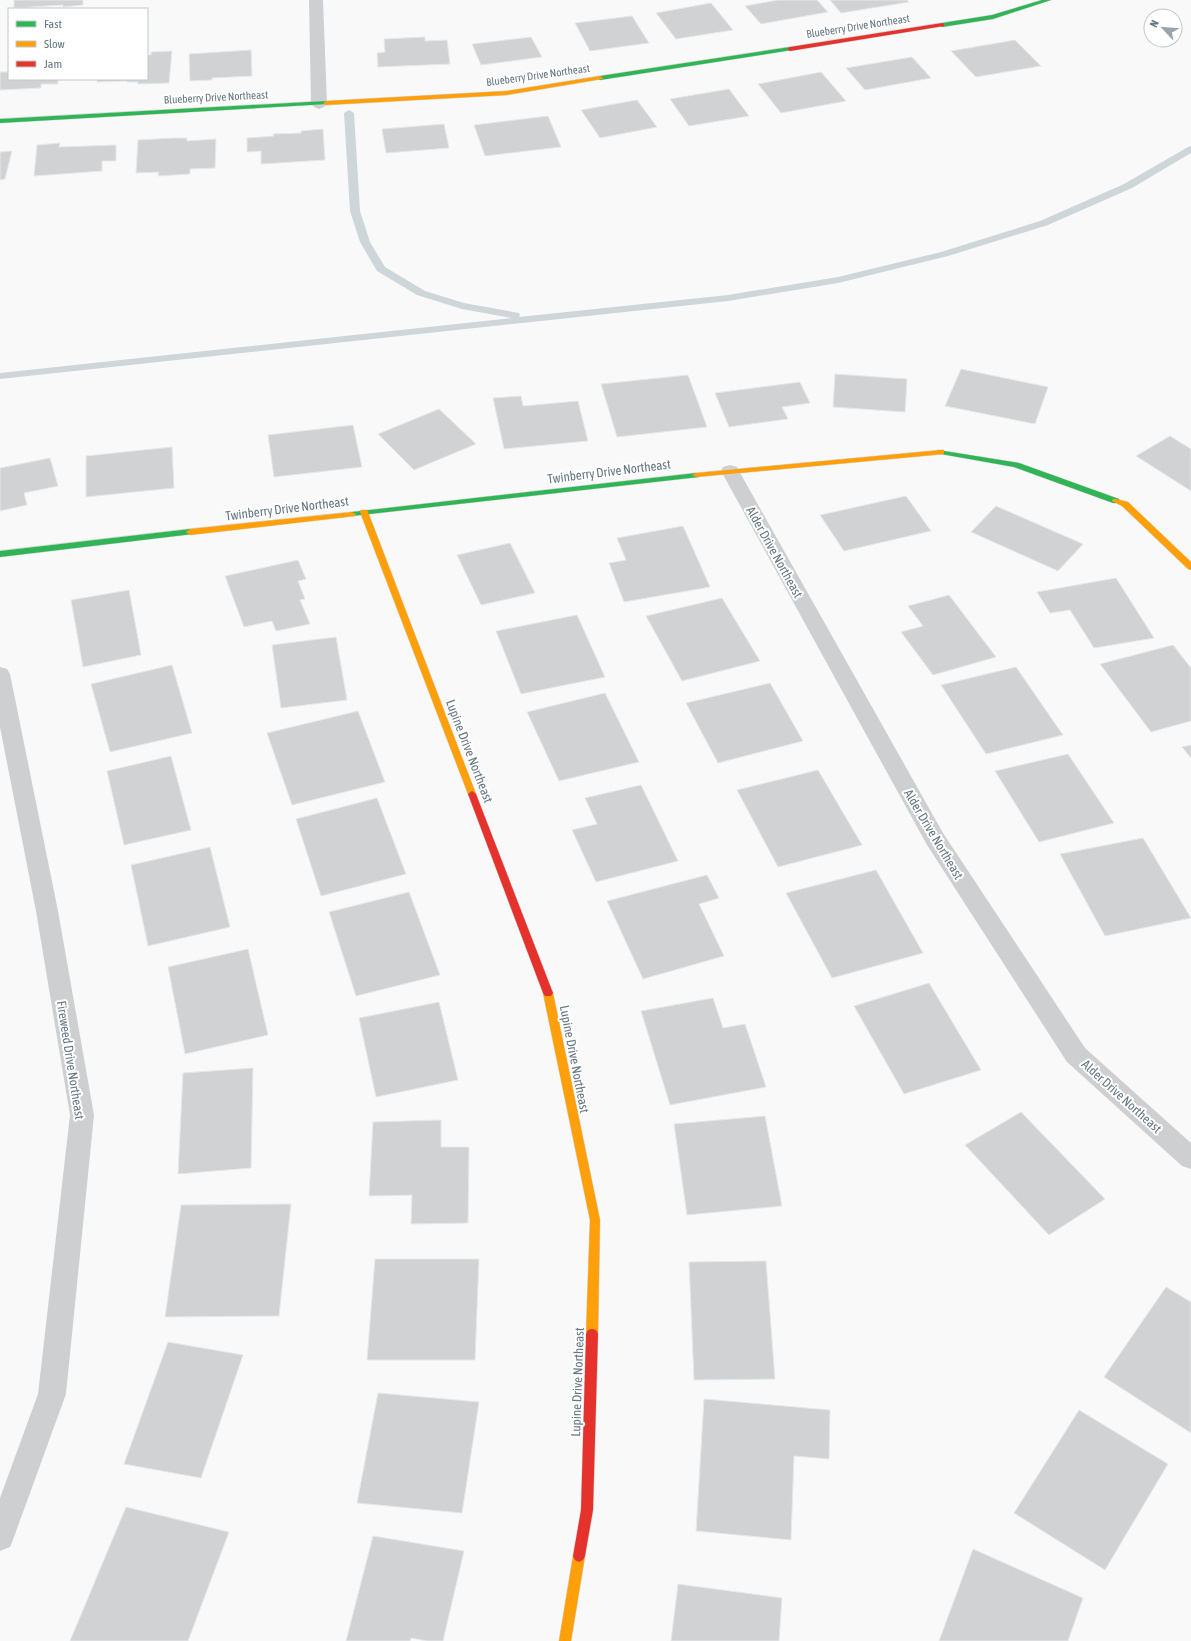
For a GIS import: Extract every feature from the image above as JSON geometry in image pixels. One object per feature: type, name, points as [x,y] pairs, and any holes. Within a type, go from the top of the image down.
[{"type":"street","points":[[316,0],[319,104]]},
{"type":"street","name":"Blueberry Drive Northeast","points":[[0,121],[507,93],[993,17],[1048,0]]},
{"type":"street","name":"Twinberry Drive Northeast","points":[[0,554],[730,470],[940,452],[1016,465],[1124,504],[1191,566]]},
{"type":"street","name":"Alder Drive Northeast","points":[[730,470],[935,839],[1076,1055],[1191,1158]]},
{"type":"street","name":"Lupine Drive Northeast","points":[[364,512],[548,991],[595,1220],[587,1510],[565,1641]]},
{"type":"street","name":"Fireweed Drive Northeast","points":[[0,674],[47,911],[82,1115],[52,1394],[0,1537]]},
{"type":"building","points":[[14,0],[83,0],[83,5],[14,8]]},
{"type":"building","points":[[778,0],[817,0],[828,12],[761,24],[745,6]]},
{"type":"building","points":[[830,0],[907,0],[909,2],[841,13]]},
{"type":"building","points":[[711,3],[733,30],[676,39],[656,13]]},
{"type":"building","points":[[632,16],[649,43],[590,51],[575,23]]},
{"type":"building","points":[[425,37],[425,41],[447,40],[450,64],[378,67],[377,53],[385,52],[384,39]]},
{"type":"building","points":[[531,37],[542,57],[481,65],[472,44]]},
{"type":"building","points":[[1015,40],[1041,66],[976,77],[951,51]]},
{"type":"building","points":[[251,50],[252,76],[212,78],[212,80],[190,81],[189,54]]},
{"type":"building","points":[[172,51],[169,83],[138,84],[138,82],[127,81],[97,82],[97,80],[148,80],[148,55],[151,55],[151,52]]},
{"type":"building","points":[[912,57],[931,78],[865,90],[846,68]]},
{"type":"building","points":[[0,72],[8,72],[8,80],[58,80],[58,84],[41,84],[41,88],[0,90]]},
{"type":"building","points":[[821,72],[846,101],[781,113],[758,84]]},
{"type":"building","points":[[729,89],[749,116],[689,126],[670,99]]},
{"type":"building","points":[[637,100],[657,127],[600,138],[581,110]]},
{"type":"building","points":[[548,116],[561,147],[485,156],[474,125]]},
{"type":"building","points":[[444,124],[449,148],[386,153],[382,129]]},
{"type":"building","points":[[323,129],[325,160],[261,164],[261,151],[247,152],[247,138],[274,136],[273,134],[301,133],[301,131]]},
{"type":"building","points":[[187,138],[187,141],[216,139],[215,168],[190,169],[190,174],[158,176],[159,172],[136,173],[138,140]]},
{"type":"building","points":[[60,143],[59,147],[116,145],[116,161],[102,161],[102,171],[34,176],[37,145]]},
{"type":"building","points":[[12,151],[5,179],[0,180],[0,152]]},
{"type":"building","points":[[961,369],[1048,387],[1035,424],[945,406]]},
{"type":"building","points":[[835,374],[907,379],[905,412],[833,407]]},
{"type":"building","points":[[688,375],[707,427],[617,437],[601,384]]},
{"type":"building","points":[[800,382],[810,403],[782,407],[788,419],[729,427],[715,393]]},
{"type":"building","points":[[521,396],[523,406],[578,401],[588,441],[504,449],[493,398]]},
{"type":"building","points":[[439,409],[476,444],[414,470],[378,434]]},
{"type":"building","points":[[353,425],[362,467],[274,477],[268,435]]},
{"type":"building","points":[[1170,436],[1191,449],[1191,491],[1136,456]]},
{"type":"building","points":[[172,447],[174,488],[86,497],[86,456]]},
{"type":"building","points":[[50,458],[58,486],[24,493],[27,505],[0,511],[0,468]]},
{"type":"building","points":[[906,496],[931,531],[844,551],[820,515]]},
{"type":"building","points":[[996,506],[1083,544],[1058,571],[971,532]]},
{"type":"building","points":[[683,526],[710,587],[624,602],[609,563],[626,560],[617,538]]},
{"type":"building","points":[[510,543],[535,593],[481,605],[457,555]]},
{"type":"building","points":[[298,560],[306,579],[298,581],[305,599],[300,600],[310,624],[276,631],[272,621],[244,627],[225,576]]},
{"type":"building","points":[[1116,578],[1154,638],[1094,648],[1070,610],[1050,613],[1037,592]]},
{"type":"building","points":[[129,590],[141,655],[83,667],[71,600]]},
{"type":"building","points":[[949,595],[996,657],[933,675],[901,632],[923,626],[908,606]]},
{"type":"building","points":[[722,598],[760,661],[682,681],[646,616]]},
{"type":"building","points":[[577,615],[605,677],[521,694],[496,631]]},
{"type":"building","points":[[336,637],[347,700],[281,708],[272,645]]},
{"type":"building","points":[[1173,645],[1191,668],[1191,721],[1151,732],[1100,664]]},
{"type":"building","points":[[172,665],[192,733],[110,752],[91,684]]},
{"type":"building","points":[[1016,667],[1063,735],[986,754],[941,685]]},
{"type":"building","points":[[770,683],[803,741],[718,763],[686,703]]},
{"type":"building","points":[[605,693],[639,762],[559,781],[527,712]]},
{"type":"building","points":[[358,711],[385,782],[292,805],[267,733]]},
{"type":"building","points":[[1191,745],[1191,758],[1182,747]]},
{"type":"building","points":[[1068,754],[1114,823],[1039,842],[995,771]]},
{"type":"building","points":[[171,756],[191,830],[124,845],[107,771]]},
{"type":"building","points":[[818,770],[862,845],[778,867],[737,790]]},
{"type":"building","points":[[641,785],[678,861],[596,882],[572,830],[597,824],[585,798]]},
{"type":"building","points":[[377,798],[406,874],[321,896],[296,819]]},
{"type":"building","points":[[1143,838],[1191,918],[1105,936],[1060,854]]},
{"type":"building","points":[[210,847],[230,927],[148,946],[131,865]]},
{"type":"building","points":[[876,870],[923,953],[832,978],[786,893]]},
{"type":"building","points":[[707,875],[719,898],[699,904],[724,956],[643,979],[607,901]]},
{"type":"building","points":[[409,892],[440,975],[356,996],[329,912]]},
{"type":"building","points":[[248,949],[268,1035],[185,1054],[168,967]]},
{"type":"building","points":[[929,983],[981,1070],[904,1094],[854,1006]]},
{"type":"building","points":[[713,998],[723,1028],[745,1024],[766,1087],[670,1105],[641,1011]]},
{"type":"building","points":[[439,1002],[458,1080],[376,1097],[359,1018]]},
{"type":"building","points":[[253,1068],[251,1168],[178,1174],[183,1073]]},
{"type":"building","points":[[1021,1112],[1105,1199],[1049,1235],[965,1145]]},
{"type":"building","points":[[765,1116],[782,1206],[687,1215],[674,1124]]},
{"type":"building","points":[[441,1120],[441,1147],[469,1147],[468,1223],[411,1224],[412,1195],[369,1196],[373,1122]]},
{"type":"building","points":[[291,1204],[279,1316],[165,1317],[181,1205]]},
{"type":"building","points":[[375,1259],[479,1259],[475,1360],[367,1360]]},
{"type":"building","points":[[766,1261],[775,1379],[694,1380],[689,1262]]},
{"type":"building","points":[[1166,1287],[1191,1302],[1191,1433],[1104,1377]]},
{"type":"building","points":[[168,1342],[243,1355],[201,1478],[124,1464]]},
{"type":"building","points":[[378,1393],[479,1402],[462,1513],[357,1503]]},
{"type":"building","points":[[704,1399],[830,1410],[829,1459],[794,1456],[791,1540],[696,1531]]},
{"type":"building","points":[[1079,1410],[1168,1464],[1105,1570],[1014,1513]]},
{"type":"building","points":[[126,1507],[229,1532],[188,1641],[70,1641]]},
{"type":"building","points":[[373,1536],[464,1551],[443,1641],[427,1641],[411,1638],[410,1641],[346,1641]]},
{"type":"building","points":[[973,1549],[1083,1598],[1068,1641],[939,1641]]},
{"type":"building","points":[[678,1584],[782,1598],[779,1641],[671,1641]]},
{"type":"waterway","points":[[349,113],[355,211],[365,242],[381,269],[421,293],[462,306],[515,315]]},
{"type":"waterway","points":[[0,376],[728,298],[838,280],[944,254],[1044,223],[1128,186],[1191,149]]},
{"type":"traffic: fast","points":[[942,25],[993,17],[1048,0]]},
{"type":"traffic: fast","points":[[600,78],[790,49]]},
{"type":"traffic: fast","points":[[0,121],[326,103]]},
{"type":"traffic: fast","points":[[941,452],[1016,465],[1116,501]]},
{"type":"traffic: fast","points":[[352,514],[696,475]]},
{"type":"traffic: fast","points":[[0,554],[190,532]]},
{"type":"traffic: slow","points":[[326,103],[507,93],[600,78]]},
{"type":"traffic: slow","points":[[696,475],[941,452]]},
{"type":"traffic: slow","points":[[1116,501],[1125,504],[1191,567]]},
{"type":"traffic: slow","points":[[364,512],[472,794]]},
{"type":"traffic: slow","points":[[190,532],[352,514]]},
{"type":"traffic: slow","points":[[548,993],[595,1220],[592,1334]]},
{"type":"traffic: slow","points":[[565,1641],[579,1556]]},
{"type":"traffic: jam","points":[[790,49],[942,25]]},
{"type":"traffic: jam","points":[[472,794],[548,993]]},
{"type":"traffic: jam","points":[[579,1556],[587,1510],[592,1334]]}]
